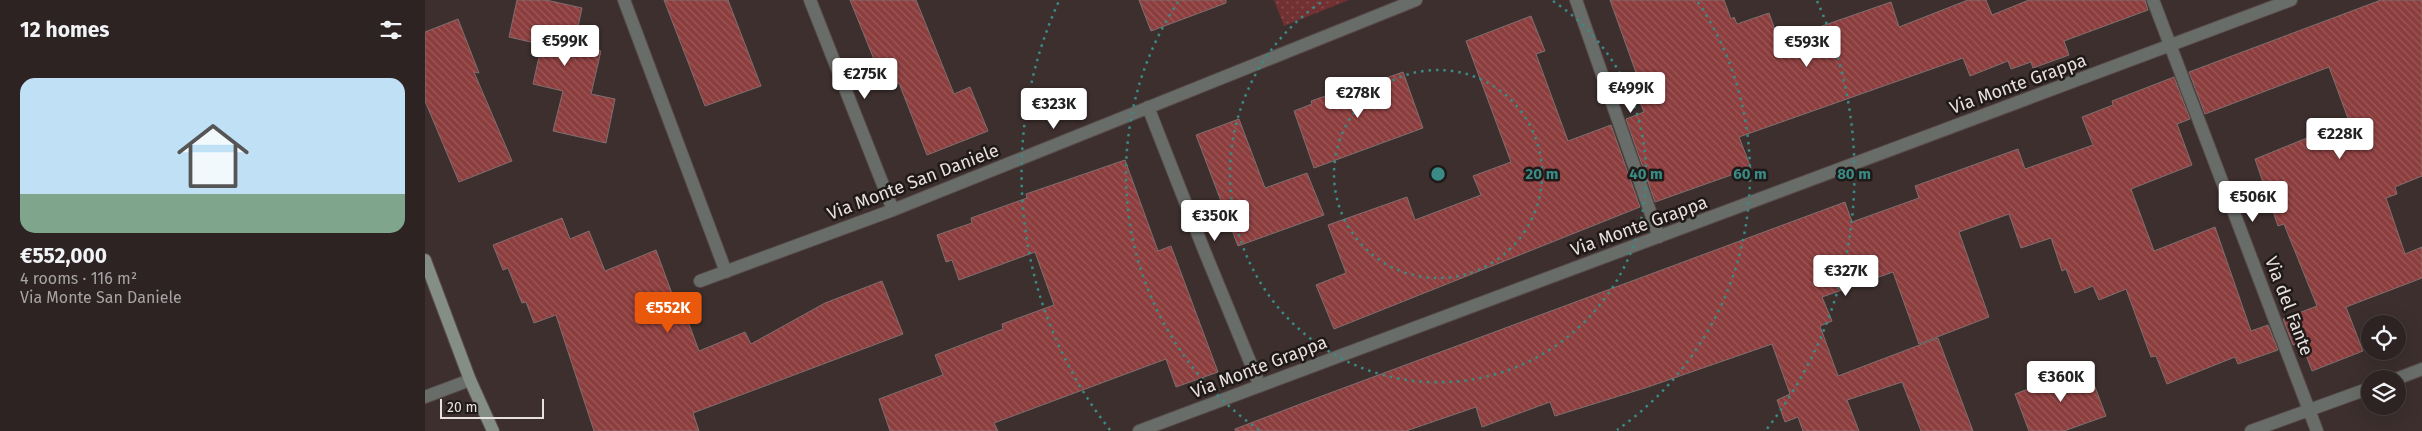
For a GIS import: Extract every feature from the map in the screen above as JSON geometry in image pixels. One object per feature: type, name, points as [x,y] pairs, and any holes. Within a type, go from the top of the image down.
[{"type":"street","points":[[624,0],[726,272]]},
{"type":"street","points":[[810,0],[893,210]]},
{"type":"street","points":[[1576,0],[1659,237]]},
{"type":"street","name":"Via del Fante","points":[[2153,0],[2317,431]]},
{"type":"street","name":"Via Monte Grappa","points":[[1139,431],[2291,0]]},
{"type":"street","name":"Via Monte San Daniele","points":[[700,281],[893,210],[1409,1]]},
{"type":"street","points":[[1148,107],[1260,386]]},
{"type":"street","points":[[425,260],[470,380],[493,431]]},
{"type":"street","points":[[2406,375],[2422,369]]},
{"type":"street","points":[[425,397],[470,380]]},
{"type":"street","points":[[2251,431],[2361,391]]},
{"type":"shaded area","points":[[1274,0],[1349,0],[1284,26]]},
{"type":"building","points":[[517,0],[546,0],[582,8],[574,45],[601,51],[591,94],[615,99],[606,143],[553,131],[563,91],[533,84],[543,39],[535,43],[509,37]]},
{"type":"building","points":[[664,0],[728,0],[761,86],[705,106]]},
{"type":"building","points":[[850,0],[916,0],[954,94],[970,87],[988,131],[927,155],[899,83],[886,89]]},
{"type":"building","points":[[1139,0],[1226,0],[1226,3],[1151,31]]},
{"type":"building","points":[[1610,0],[1724,0],[1731,19],[1734,17],[1737,24],[1769,13],[1779,41],[1891,2],[1899,27],[1968,0],[1986,0],[1992,15],[2029,0],[2145,0],[2148,10],[2064,41],[2069,55],[2033,68],[2031,62],[2011,69],[2008,61],[1970,76],[1963,58],[1739,137],[1751,168],[1655,202],[1626,119],[1644,112],[1632,83],[1639,81]]},
{"type":"building","points":[[2381,0],[2422,0],[2422,176],[2395,187],[2397,194],[2386,198],[2405,254],[2422,247],[2422,278],[2346,307],[2361,346],[2361,352],[2312,371],[2301,342],[2293,345],[2283,319],[2317,306],[2284,224],[2278,226],[2255,159],[2349,121],[2329,67],[2205,114],[2189,72]]},
{"type":"building","points":[[1531,16],[1545,51],[1536,54],[1568,141],[1611,125],[1640,207],[1334,329],[1316,285],[1346,273],[1328,225],[1407,197],[1415,220],[1481,195],[1473,176],[1511,162],[1466,41]]},
{"type":"building","points":[[458,19],[479,73],[474,72],[512,161],[459,182],[425,101],[425,32]]},
{"type":"building","points":[[1403,72],[1423,128],[1314,168],[1294,111],[1312,104],[1311,101],[1354,86],[1355,89]]},
{"type":"building","points":[[2174,77],[2190,119],[2177,124],[2192,165],[2131,189],[2154,251],[2215,227],[2251,331],[2268,325],[2278,350],[2238,364],[2235,357],[2167,384],[2156,356],[2151,357],[2126,289],[2099,300],[2093,286],[2075,293],[2066,269],[2062,271],[2051,238],[2021,248],[2009,214],[1959,232],[1989,317],[1919,344],[1893,272],[1822,297],[1832,321],[1820,326],[1838,376],[1938,338],[1973,431],[1921,431],[1902,382],[1847,400],[1859,431],[1803,431],[1798,417],[1785,422],[1777,400],[1790,394],[1772,344],[1648,387],[1555,416],[1550,402],[1482,427],[1476,407],[1406,431],[1235,431],[1235,429],[1303,403],[1845,202],[1852,222],[1919,198],[1915,186],[2018,149],[2025,169],[2093,145],[2082,117],[2113,105],[2112,101]]},
{"type":"building","points":[[1239,119],[1265,188],[1307,173],[1324,215],[1238,246],[1196,135]]},
{"type":"building","points":[[1125,160],[1158,251],[1171,246],[1218,372],[1176,387],[1166,359],[994,423],[998,431],[890,431],[879,399],[943,375],[935,355],[1003,329],[1002,324],[1054,305],[1035,252],[959,280],[952,260],[946,262],[937,235],[972,223],[971,218],[1027,198],[1026,194]]},
{"type":"building","points":[[562,218],[570,239],[589,231],[605,271],[656,250],[681,318],[686,316],[699,351],[745,332],[751,344],[825,303],[882,281],[903,334],[693,413],[699,431],[594,431],[556,315],[534,323],[526,302],[522,303],[508,268],[503,270],[493,245]]},
{"type":"building","points":[[2087,366],[2106,416],[2064,431],[2029,431],[2015,394]]}]
